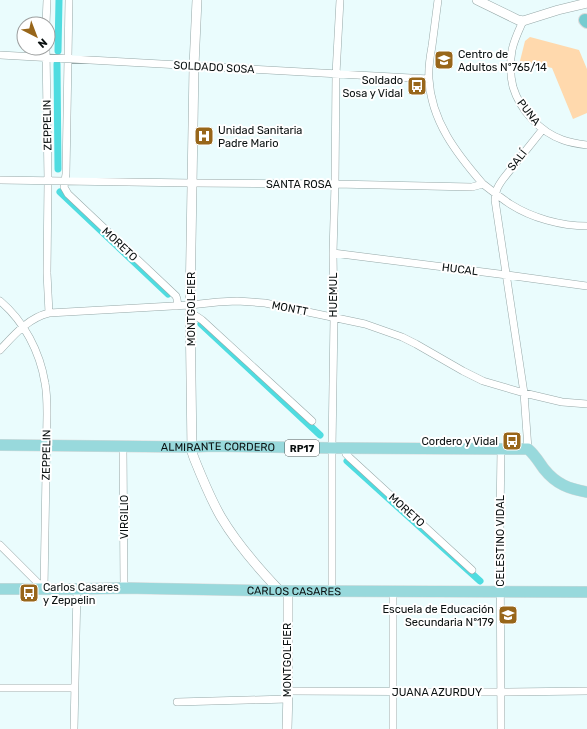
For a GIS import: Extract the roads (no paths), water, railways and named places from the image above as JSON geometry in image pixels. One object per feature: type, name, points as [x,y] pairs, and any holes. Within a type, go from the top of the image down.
[{"type":"main road","name":"ALMIRANTE CORDERO","points":[[0,445],[528,449]]},
{"type":"main road","points":[[528,449],[533,453],[544,469],[560,484],[568,488],[587,492]]},
{"type":"main road","name":"CARLOS CASARES","points":[[0,589],[124,588],[284,591],[587,592]]},
{"type":"street","points":[[46,16],[47,0]]},
{"type":"street","name":"ZEPPELIN","points":[[65,181],[69,0]]},
{"type":"street","name":"MONTGOLFIER","points":[[197,0],[194,66],[190,305],[192,447],[194,458],[220,515],[244,552],[260,570],[284,591],[288,695],[287,729]]},
{"type":"street","name":"HUEMUL","points":[[332,590],[333,253],[336,74],[340,0]]},
{"type":"street","points":[[438,0],[429,66],[429,79],[431,97],[436,114],[444,132],[461,157],[483,184],[495,194],[512,205],[533,215],[563,223],[587,226]]},
{"type":"street","points":[[477,0],[523,21],[580,3],[586,22]]},
{"type":"street","name":"PUNA","points":[[523,21],[512,48],[511,66],[513,86],[518,100],[543,129],[572,143],[587,144]]},
{"type":"street","name":"SOLDADO SOSA","points":[[0,55],[429,79]]},
{"type":"street","name":"ZEPPELIN","points":[[46,58],[48,181],[47,273],[49,312]]},
{"type":"street","name":"SALÍ","points":[[495,194],[503,179],[543,129]]},
{"type":"street","name":"SANTA ROSA","points":[[0,180],[472,187],[483,184]]},
{"type":"street","name":"MORETO","points":[[65,181],[64,187],[68,194],[176,296],[178,306]]},
{"type":"street","points":[[495,194],[524,393],[528,449]]},
{"type":"street","name":"HUCAL","points":[[333,253],[587,286]]},
{"type":"street","points":[[0,301],[23,326]]},
{"type":"street","name":"MONTT","points":[[49,312],[178,306],[237,301],[265,303],[365,324],[402,337],[473,376],[494,384],[562,402],[587,404]]},
{"type":"street","points":[[0,350],[23,326],[49,312]]},
{"type":"street","points":[[190,316],[196,316],[202,320],[312,422]]},
{"type":"street","name":"ZEPPELIN","points":[[23,326],[37,354],[45,382],[47,403],[44,589]]},
{"type":"street","name":"VIRGILIO","points":[[123,446],[124,588]]},
{"type":"street","name":"MORETO","points":[[345,448],[346,454],[350,458],[472,570]]},
{"type":"street","name":"CELESTINO VIDAL","points":[[501,449],[501,729]]},
{"type":"street","points":[[0,545],[44,589]]},
{"type":"street","points":[[74,729],[77,589]]},
{"type":"street","points":[[393,591],[393,729]]},
{"type":"street","points":[[0,688],[74,688]]},
{"type":"street","name":"JUANA AZURDUY","points":[[177,702],[288,695],[393,692],[587,691]]},
{"type":"waterway","points":[[58,51],[59,0]]},
{"type":"waterway","points":[[57,64],[58,169]]},
{"type":"waterway","points":[[60,192],[168,294]]},
{"type":"waterway","points":[[201,324],[320,435]]},
{"type":"waterway","points":[[347,461],[480,581]]},
{"type":"place","name":"Centro de Adultos Nº765/14","points":[[444,60]]},
{"type":"place","name":"Soldado Sosa y Vidal","points":[[417,86]]},
{"type":"place","name":"Unidad Sanitaria Padre Mario","points":[[204,136]]},
{"type":"place","name":"Cordero y Vidal","points":[[512,441]]},
{"type":"place","name":"Carlos Casares y Zeppelin","points":[[29,593]]},
{"type":"place","name":"Escuela de Educación Secundaria Nº179","points":[[508,615]]}]
